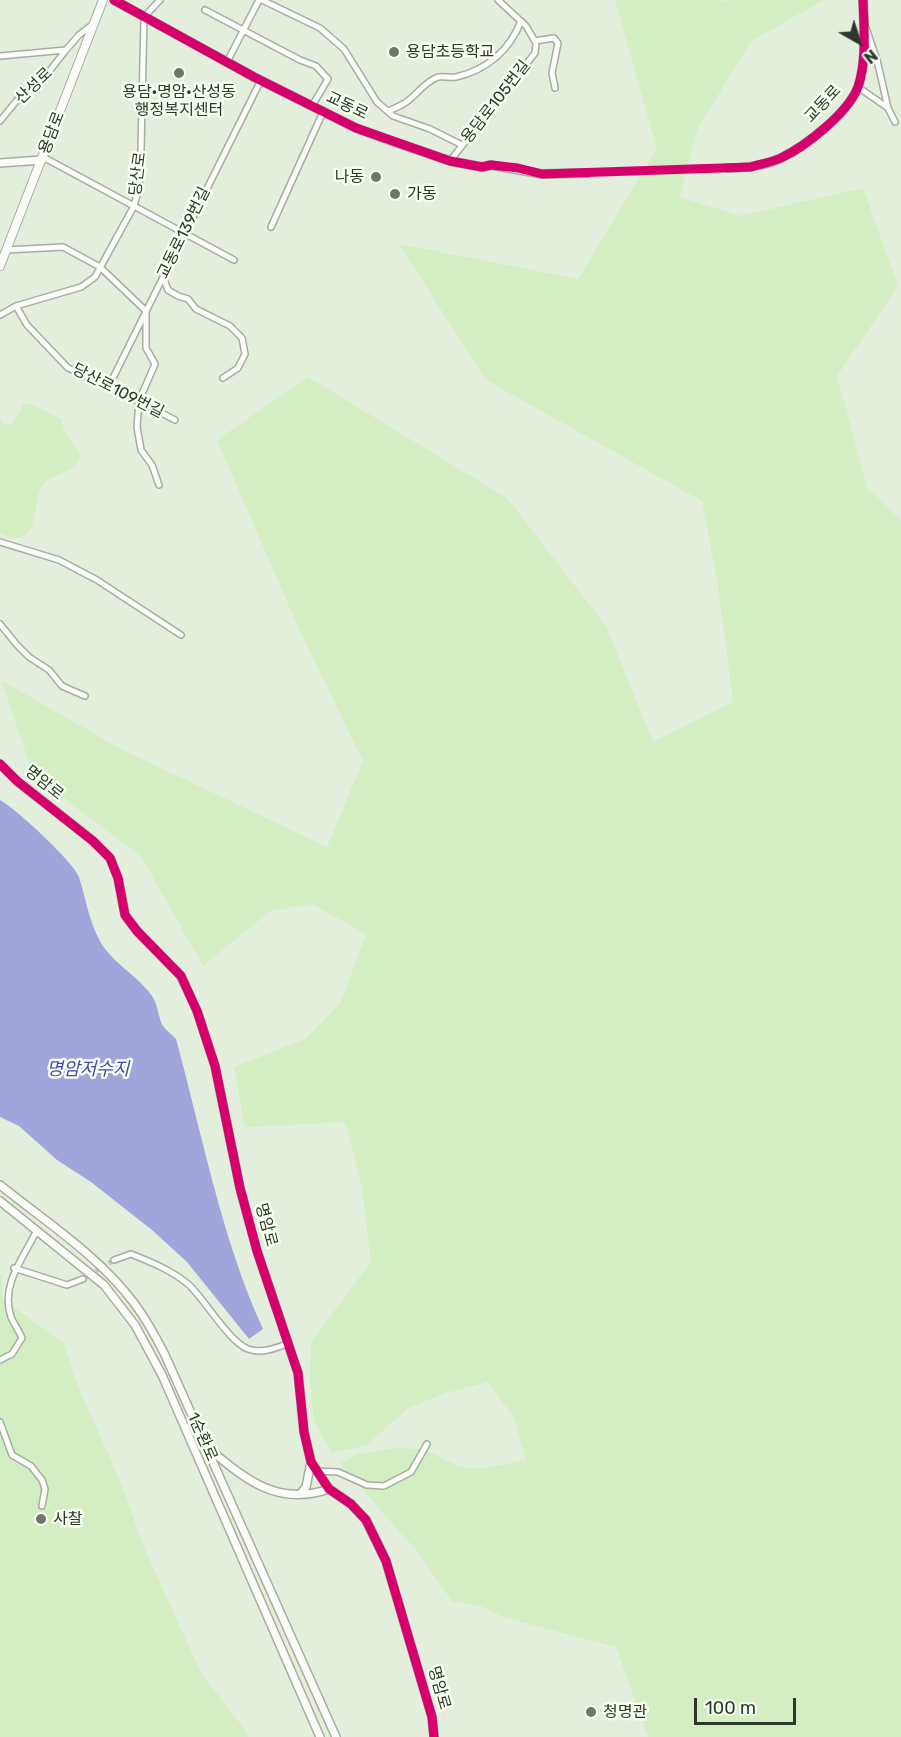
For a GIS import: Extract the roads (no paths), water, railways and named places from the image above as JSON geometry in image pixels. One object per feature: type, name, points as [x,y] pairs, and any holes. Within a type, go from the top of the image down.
[{"type":"main road","name":"용담로","points":[[0,266],[103,0]]},
{"type":"street","name":"교동로","points":[[114,0],[261,80],[356,128],[450,162],[482,167],[491,165],[518,168],[542,174],[588,173]]},
{"type":"street","points":[[144,17],[160,0]]},
{"type":"street","points":[[227,62],[260,0],[320,28],[344,49],[377,102],[393,116],[430,129],[462,145]]},
{"type":"street","name":"용담로105번길","points":[[450,162],[535,53],[535,40],[521,21],[498,0]]},
{"type":"street","name":"교동로","points":[[728,168],[751,167],[780,158],[809,141],[851,99],[858,87],[862,65],[863,0]]},
{"type":"street","points":[[204,10],[316,66],[328,79],[312,106]]},
{"type":"street","name":"당산로","points":[[0,315],[16,306],[81,287],[95,277],[134,206],[139,187],[144,17]]},
{"type":"street","name":"용담로105번길","points":[[388,111],[406,103],[422,87],[438,77],[461,76],[487,64],[505,50],[516,35],[521,21]]},
{"type":"street","points":[[864,21],[877,60],[888,108],[895,122]]},
{"type":"street","name":"산성로","points":[[0,121],[23,93],[48,73],[78,35],[93,24]]},
{"type":"street","name":"용담로105번길","points":[[535,40],[554,38],[558,43],[552,73],[555,88]]},
{"type":"street","points":[[0,56],[66,50]]},
{"type":"street","name":"교동로139번길","points":[[109,386],[261,80]]},
{"type":"street","points":[[858,87],[888,108]]},
{"type":"street","points":[[271,227],[323,112]]},
{"type":"street","points":[[0,164],[43,159],[234,260]]},
{"type":"street","points":[[6,250],[63,247],[100,267],[146,311],[146,348],[155,364],[139,401],[137,427],[141,450],[152,465],[159,485]]},
{"type":"street","points":[[163,277],[168,290],[188,299],[196,309],[230,326],[242,338],[244,354],[238,368],[223,378]]},
{"type":"street","name":"당산로109번길","points":[[16,306],[27,325],[68,368],[176,420]]},
{"type":"street","points":[[0,542],[59,560],[97,580],[181,635]]},
{"type":"street","points":[[0,624],[17,645],[29,657],[49,670],[62,686],[85,696]]},
{"type":"street","name":"명암로","points":[[2,769],[93,841],[110,858],[118,878],[125,915],[137,931],[181,976],[197,1011],[215,1066],[240,1188],[257,1251],[298,1373],[304,1432],[311,1462],[329,1489],[351,1504],[366,1520],[386,1561],[432,1717],[434,1737]]},
{"type":"street","name":"1순환로","points":[[0,1185],[108,1273],[135,1304],[152,1329],[336,1737]]},
{"type":"street","name":"1순환로","points":[[0,1201],[104,1285],[135,1325],[149,1348],[320,1737]]},
{"type":"street","points":[[0,1360],[12,1354],[22,1338],[11,1317],[8,1302],[9,1283],[14,1268],[37,1230]]},
{"type":"street","points":[[114,1260],[131,1254],[167,1270],[189,1285],[232,1336],[248,1349],[265,1350],[289,1343]]},
{"type":"street","points":[[14,1268],[67,1285],[83,1279]]},
{"type":"street","points":[[0,1422],[12,1455],[30,1466],[42,1480],[45,1489],[42,1506]]},
{"type":"street","points":[[317,1471],[338,1472],[367,1485],[384,1486],[411,1472],[427,1443]]},
{"type":"street","points":[[205,1445],[241,1476],[270,1491],[300,1494],[329,1489]]},
{"type":"street","points":[[300,1494],[306,1487],[311,1462]]},
{"type":"water","name":"명암저수지","points":[[0,800],[43,836],[75,870],[93,927],[101,943],[152,996],[162,1024],[176,1039],[224,1223],[263,1329],[249,1339],[187,1262],[152,1230],[91,1182],[57,1160],[19,1126],[0,1117]]},
{"type":"tunnel","points":[[588,173],[727,168]]},
{"type":"tunnel","points":[[83,1279],[114,1260]]},
{"type":"place","name":"용담초등학교","points":[[394,52]]},
{"type":"place","name":"용담·명암·산성동 행정복지센터","points":[[179,73]]},
{"type":"place","name":"나동","points":[[376,177]]},
{"type":"place","name":"가동","points":[[395,194]]},
{"type":"place","name":"사찰","points":[[41,1519]]},
{"type":"place","name":"청명관","points":[[591,1712]]}]
